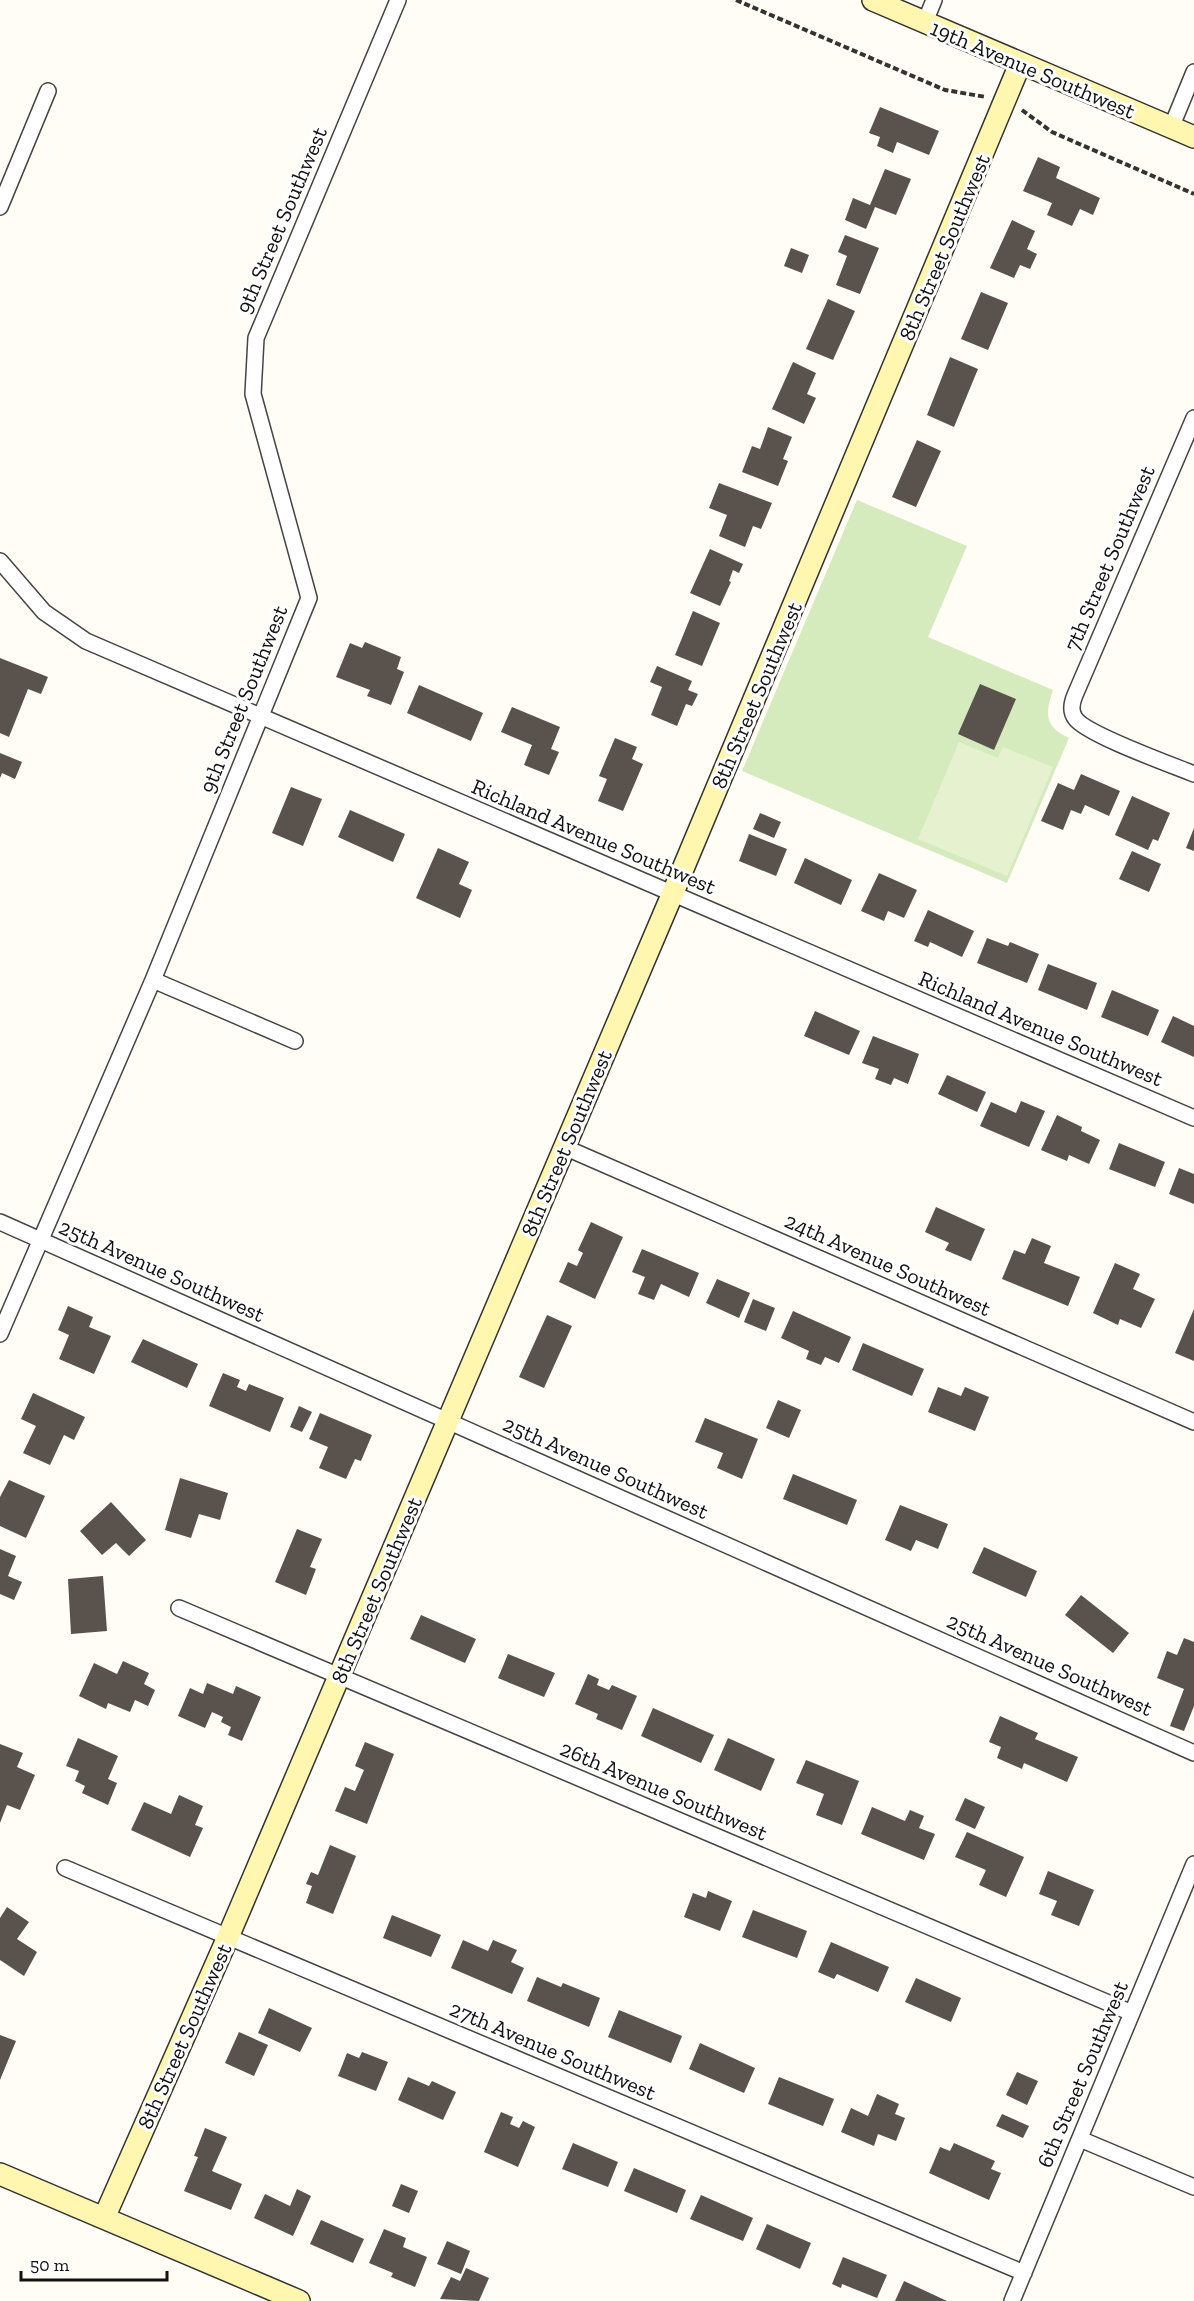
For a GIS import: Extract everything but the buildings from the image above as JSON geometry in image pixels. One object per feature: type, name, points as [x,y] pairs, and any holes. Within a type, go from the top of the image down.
[{"type":"street","name":"9th Street Southwest","points":[[0,1334],[153,980],[309,598],[254,394],[256,338],[398,0]]},
{"type":"street","name":"19th Avenue Southwest","points":[[873,0],[1194,137]]},
{"type":"street","points":[[925,22],[934,0]]},
{"type":"street","name":"8th Street Southwest","points":[[104,2218],[228,1937],[672,895],[1020,64]]},
{"type":"street","points":[[1171,128],[1194,72]]},
{"type":"street","points":[[0,207],[48,91]]},
{"type":"street","name":"7th Street Southwest","points":[[1192,428],[1075,695],[1072,711],[1074,717],[1093,732],[1194,774]]},
{"type":"street","name":"Richland Avenue Southwest","points":[[0,561],[44,612],[86,641],[1194,1118]]},
{"type":"street","points":[[153,980],[295,1041]]},
{"type":"street","name":"24th Avenue Southwest","points":[[564,1148],[1194,1422]]},
{"type":"street","name":"25th Avenue Southwest","points":[[0,1222],[1194,1753]]},
{"type":"street","name":"26th Avenue Southwest","points":[[179,1608],[1132,2013]]},
{"type":"street","name":"27th Avenue Southwest","points":[[64,1868],[1024,2273]]},
{"type":"street","name":"6th Street Southwest","points":[[1012,2301],[1192,1873]]},
{"type":"street","points":[[1080,2139],[1194,2187]]},
{"type":"street","points":[[0,2174],[299,2301]]},
{"type":"path","points":[[736,0],[945,90],[979,95]]},
{"type":"path","points":[[1026,111],[1052,132],[1194,194]]},
{"type":"green space","points":[[857,500],[967,546],[928,637],[1053,690],[1048,712],[1051,724],[1069,738],[1007,883],[742,771]]},
{"type":"green space","points":[[959,742],[998,758],[1003,747],[1053,767],[1007,876],[918,839]]}]
